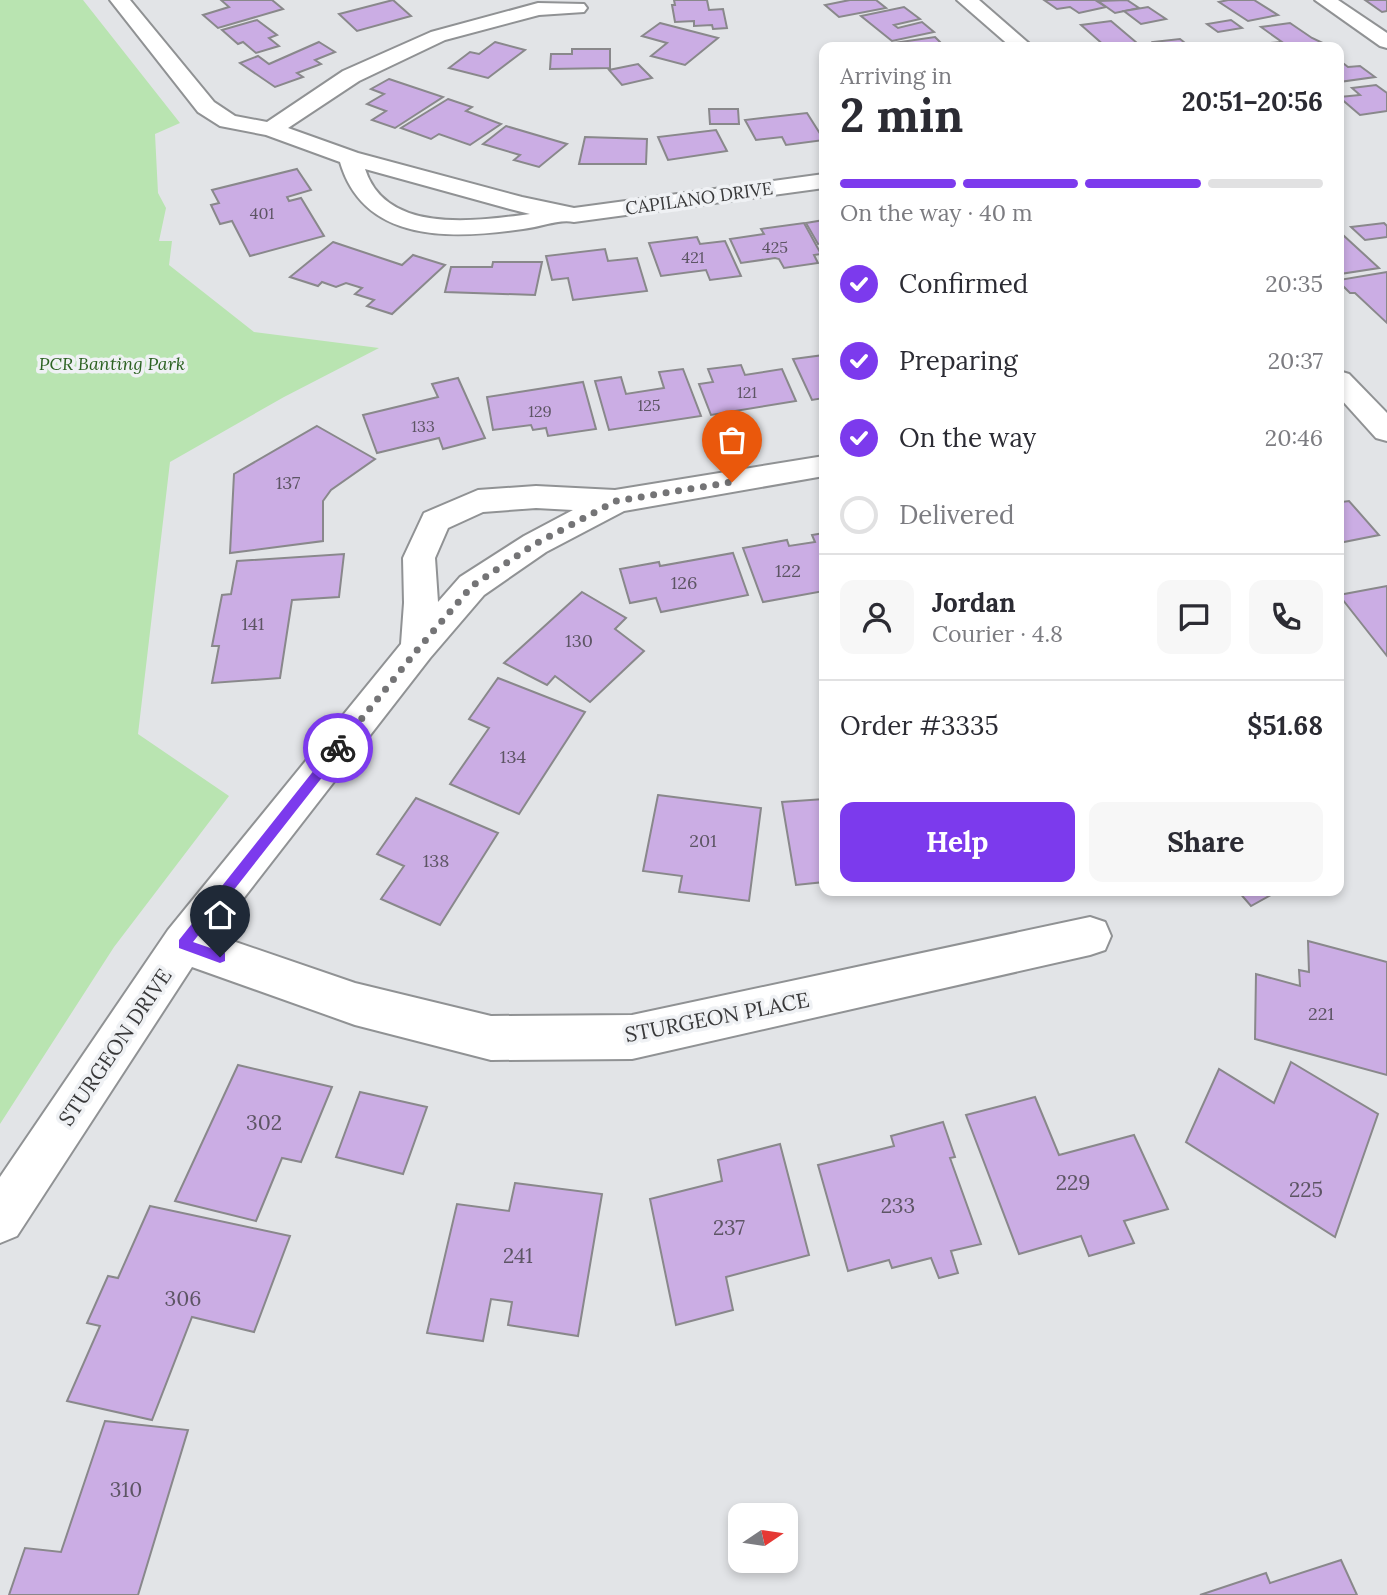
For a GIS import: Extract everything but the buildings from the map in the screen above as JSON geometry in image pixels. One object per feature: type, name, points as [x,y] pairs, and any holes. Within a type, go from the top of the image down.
[{"type":"street","name":"CAPILANO DRIVE","points":[[120,0],[206,107],[228,121],[271,129],[351,158],[519,204],[574,215]]},
{"type":"street","points":[[967,0],[1018,42]]},
{"type":"street","points":[[1325,0],[1387,42]]},
{"type":"street","points":[[271,129],[351,76],[394,54],[438,37],[538,9],[577,8]]},
{"type":"street","name":"CAPILANO DRIVE","points":[[351,158],[362,192],[391,216],[431,226],[491,227],[819,182]]},
{"type":"street","points":[[1344,385],[1387,431]]},
{"type":"street","name":"STURGEON DRIVE","points":[[418,649],[421,603],[419,558],[435,521],[478,501],[536,497],[616,501],[819,467]]},
{"type":"street","name":"STURGEON DRIVE","points":[[0,1219],[183,944],[418,649],[472,586],[535,544],[616,501]]},
{"type":"street","name":"STURGEON PLACE","points":[[183,944],[355,1004],[491,1038],[632,1037],[1090,936]]},
{"type":"green space","name":"PCR Banting Park","points":[[0,0],[83,0],[180,123],[155,134],[158,193],[166,208],[159,241],[172,241],[169,265],[254,332],[379,348],[284,397],[170,462],[138,734],[229,796],[114,947],[0,1124]]},
{"type":"way so far","points":[[338,748],[472,586],[535,544],[616,501],[732,482]]},
{"type":"route","points":[[220,957],[183,944],[338,748]]}]
